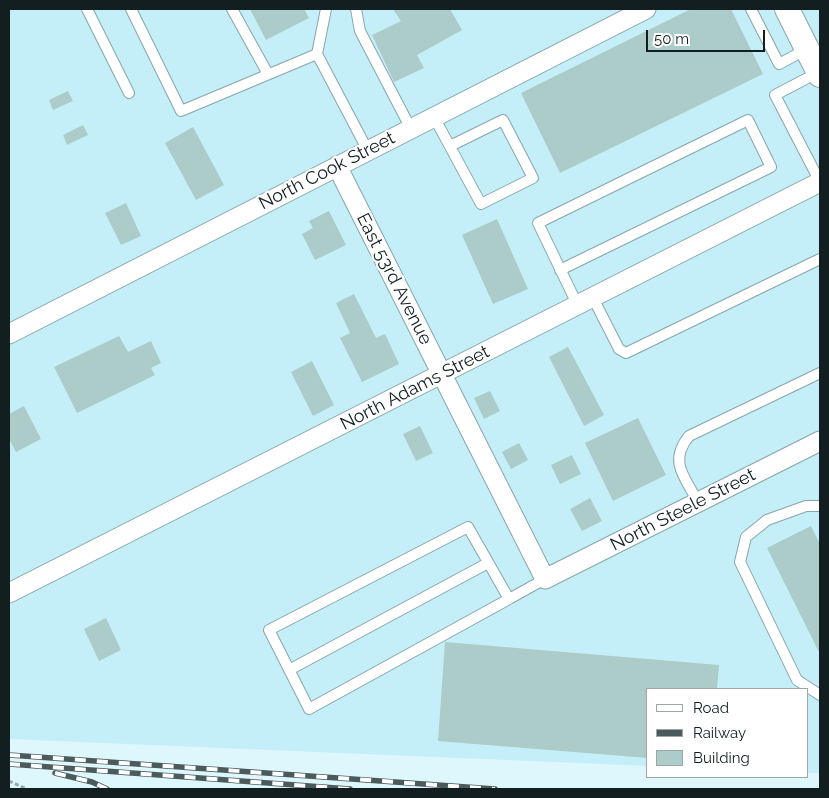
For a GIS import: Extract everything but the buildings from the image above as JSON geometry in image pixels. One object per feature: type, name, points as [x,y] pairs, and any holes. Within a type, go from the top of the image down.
[{"type":"street","name":"North Cook Street","points":[[9,334],[646,9]]},
{"type":"street","points":[[786,9],[820,74]]},
{"type":"street","name":"East 53rd Avenue","points":[[337,166],[545,579]]},
{"type":"street","name":"North Adams Street","points":[[9,593],[820,182]]},
{"type":"street","name":"North Steele Street","points":[[545,579],[820,441]]},
{"type":"lane","points":[[87,9],[129,93]]},
{"type":"lane","points":[[131,9],[181,110],[317,54]]},
{"type":"lane","points":[[232,9],[268,74]]},
{"type":"lane","points":[[326,9],[317,54],[368,151]]},
{"type":"lane","points":[[356,9],[360,31],[411,129]]},
{"type":"lane","points":[[751,9],[778,64],[807,49]]},
{"type":"lane","points":[[820,74],[775,95],[820,182]]},
{"type":"lane","points":[[434,117],[481,204],[533,178],[503,120],[450,146]]},
{"type":"lane","points":[[560,270],[771,167],[748,120],[538,223],[560,270],[620,350],[626,353],[820,259]]},
{"type":"lane","points":[[698,502],[678,466],[679,452],[689,436],[820,373]]},
{"type":"lane","points":[[820,506],[806,506],[767,520],[746,537],[740,562],[797,680],[820,695]]},
{"type":"lane","points":[[509,599],[468,527],[269,630],[309,710],[509,599],[545,579]]},
{"type":"lane","points":[[289,670],[488,563]]},
{"type":"path","points":[[9,782],[27,789]]},
{"type":"shaded area","points":[[9,9],[820,9],[820,773],[809,773],[809,688],[646,688],[646,766],[9,739]]},
{"type":"railway","points":[[9,755],[495,789]]},
{"type":"railway","points":[[9,764],[350,789]]},
{"type":"railway","points":[[55,773],[92,782],[107,789]]}]
